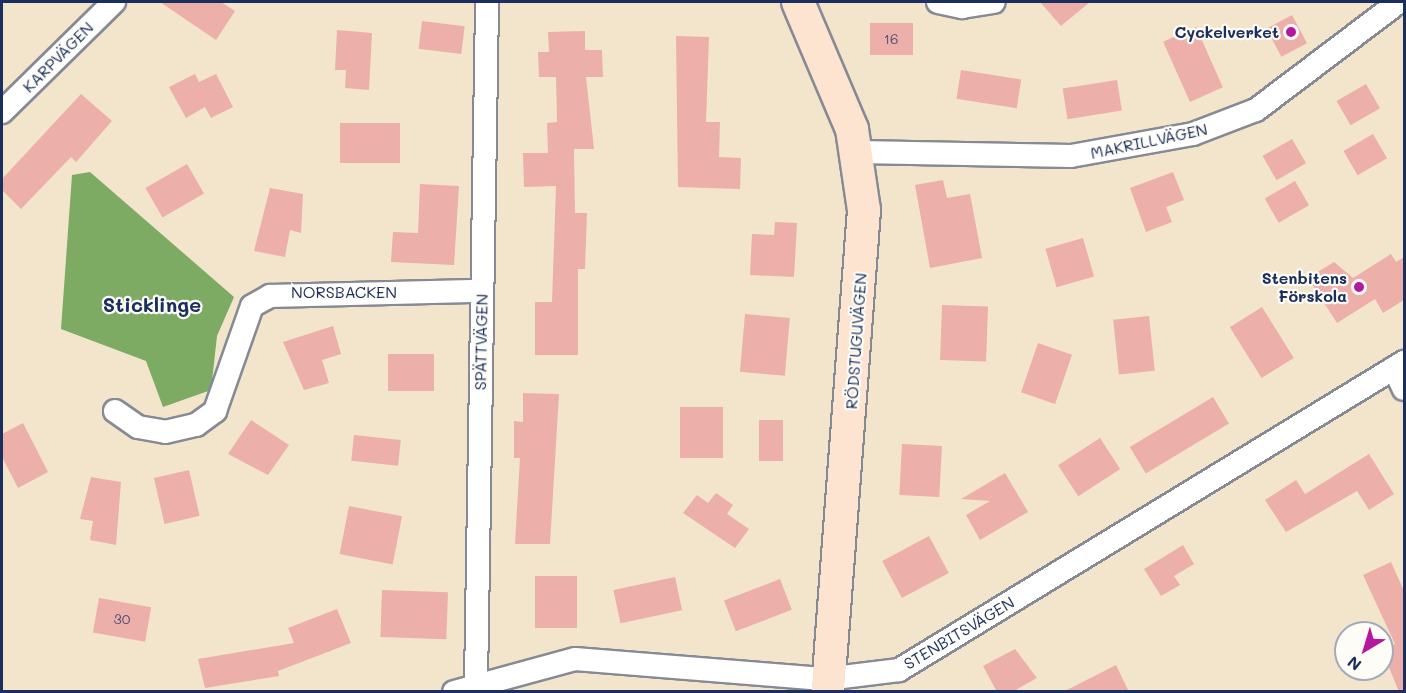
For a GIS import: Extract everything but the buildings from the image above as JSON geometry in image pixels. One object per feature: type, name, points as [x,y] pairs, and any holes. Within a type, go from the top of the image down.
[{"type":"street","name":"KARPVÄGEN","points":[[2,112],[114,2]]},
{"type":"street","name":"SPÄTTVÄGEN","points":[[476,683],[487,2]]},
{"type":"street","name":"RÖDSTUGUVÄGEN","points":[[798,2],[859,152],[864,210],[856,369],[827,685]]},
{"type":"street","points":[[938,2],[962,7],[994,2]]},
{"type":"street","name":"MAKRILLVÄGEN","points":[[859,152],[1071,156],[1193,134],[1256,110],[1399,2]]},
{"type":"street","name":"NORSBACKEN","points":[[115,411],[138,427],[165,432],[196,425],[214,411],[252,306],[270,296],[481,291]]},
{"type":"street","points":[[1399,365],[1404,389]]},
{"type":"street","name":"STENBITSVÄGEN","points":[[454,692],[476,683],[575,659],[827,685],[899,670],[1399,365]]},
{"type":"green space","points":[[90,172],[234,297],[217,336],[211,390],[163,407],[146,361],[61,329],[72,175]]},
{"type":"place","name":"Cyckelverket","points":[[1291,32]]},
{"type":"place","name":"Stenbitens Förskola","points":[[1359,287]]},
{"type":"district","name":"Sticklinge","points":[[152,304]]}]
